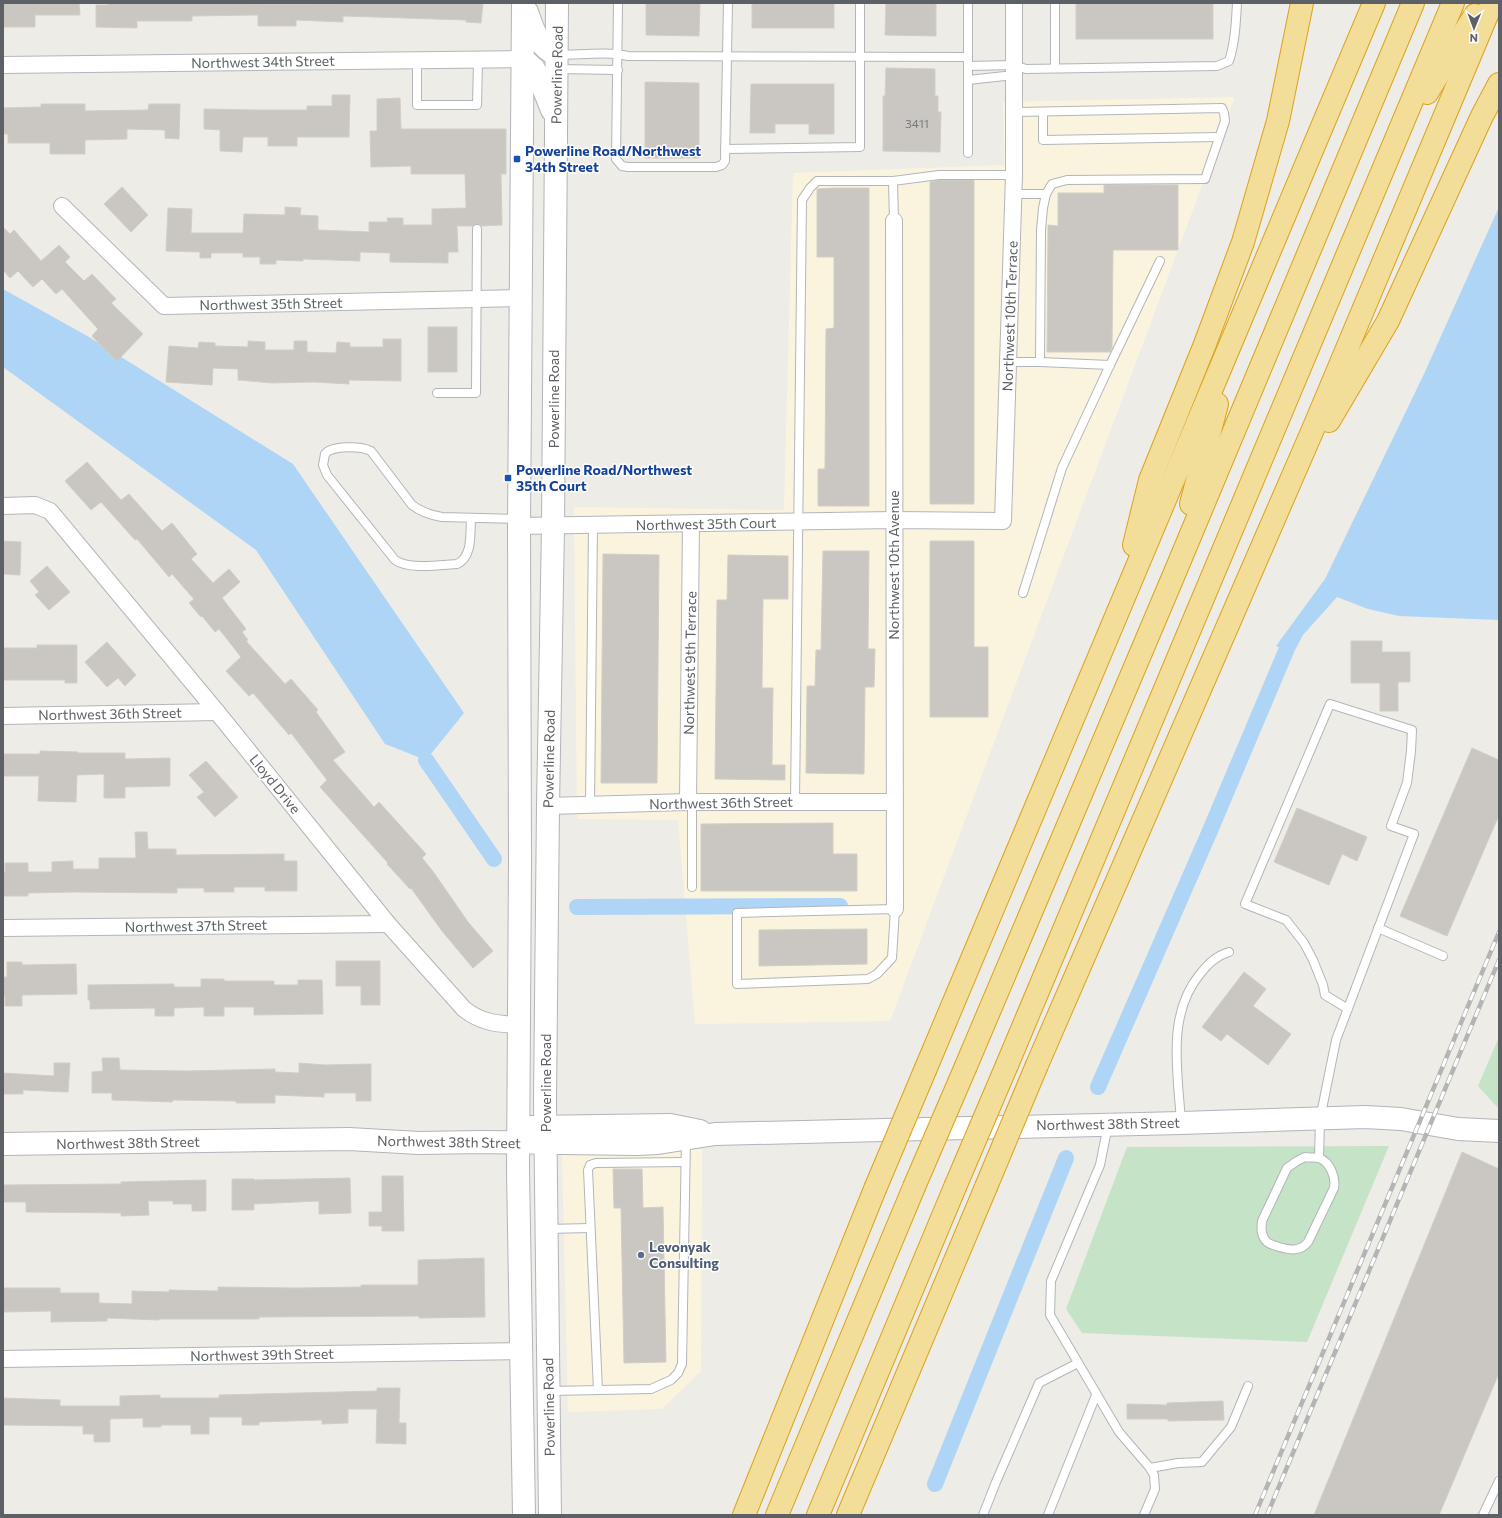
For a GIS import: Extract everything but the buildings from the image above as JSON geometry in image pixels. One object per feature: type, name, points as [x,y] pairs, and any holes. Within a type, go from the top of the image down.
[{"type":"highway","points":[[1116,615],[1150,480],[1205,344],[1243,242],[1278,121],[1302,3]]},
{"type":"highway","points":[[744,1515],[875,1189],[1374,3]]},
{"type":"highway","points":[[777,1515],[1173,577],[1413,3]]},
{"type":"highway","points":[[818,1515],[1453,3]]},
{"type":"highway","points":[[1390,154],[1482,3]]},
{"type":"highway","points":[[848,1515],[1037,1065],[1351,339],[1492,3]]},
{"type":"highway","points":[[1279,507],[1388,321],[1482,116],[1499,84]]},
{"type":"highway","points":[[1173,577],[1236,330]]},
{"type":"main road","name":"Powerline Road","points":[[523,3],[519,523],[520,860],[518,1135],[524,1515]]},
{"type":"main road","points":[[523,3],[537,38],[557,62]]},
{"type":"main road","name":"Powerline Road","points":[[550,1515],[545,1135],[548,806],[554,527],[558,3]]},
{"type":"main road","points":[[523,59],[534,69],[540,80],[556,121]]},
{"type":"main road","name":"Northwest 38th Street","points":[[545,1135],[636,1144],[658,1143],[715,1134],[1365,1117],[1401,1119],[1458,1129],[1499,1131]]},
{"type":"main road","name":"Northwest 38th Street","points":[[3,1144],[349,1139],[405,1129],[545,1135],[670,1125],[715,1134]]},
{"type":"street","name":"Northwest 10th Terrace","points":[[894,520],[1003,521],[1014,194],[1014,3]]},
{"type":"street","name":"Northwest 34th Street","points":[[3,65],[523,59]]},
{"type":"street","name":"Northwest 35th Street","points":[[62,206],[164,306],[521,298]]},
{"type":"street","name":"Northwest 10th Avenue","points":[[894,221],[895,909]]},
{"type":"street","name":"Lloyd Drive","points":[[3,506],[35,505],[50,511],[217,712],[388,924],[457,1001],[470,1014],[490,1023],[519,1025]]},
{"type":"street","name":"Northwest 35th Court","points":[[519,523],[554,527],[894,520]]},
{"type":"street","name":"Northwest 9th Terrace","points":[[690,802],[691,524]]},
{"type":"street","name":"Northwest 36th Street","points":[[3,716],[217,712]]},
{"type":"street","name":"Northwest 36th Street","points":[[548,806],[690,802],[895,802]]},
{"type":"street","name":"Northwest 37th Street","points":[[3,928],[388,924]]},
{"type":"street","name":"Northwest 39th Street","points":[[3,1359],[521,1351]]},
{"type":"lane","points":[[618,3],[616,159],[622,166],[716,167],[722,165],[725,161],[728,3]]},
{"type":"lane","points":[[725,149],[860,147],[860,3]]},
{"type":"lane","points":[[968,3],[968,153]]},
{"type":"lane","points":[[1055,3],[1055,68]]},
{"type":"lane","points":[[968,80],[1014,70],[1026,69],[1223,65],[1228,61],[1231,54],[1236,23],[1236,3]]},
{"type":"lane","points":[[557,62],[618,54],[628,56],[968,57]]},
{"type":"lane","points":[[418,60],[417,105],[476,105],[478,60]]},
{"type":"lane","points":[[557,62],[618,70]]},
{"type":"lane","points":[[968,66],[1014,70]]},
{"type":"lane","points":[[1014,112],[1222,108],[1225,121],[1205,179],[1067,180],[1052,184],[1046,194],[1041,230],[1040,362]]},
{"type":"lane","points":[[1043,112],[1043,140],[1219,136]]},
{"type":"lane","points":[[795,802],[802,200],[817,181],[893,181],[939,175],[1014,175]]},
{"type":"lane","points":[[893,181],[894,221]]},
{"type":"lane","points":[[1014,194],[1046,194]]},
{"type":"lane","points":[[437,393],[476,393],[477,229]]},
{"type":"lane","points":[[1023,593],[1062,468],[1160,261]]},
{"type":"lane","points":[[1008,362],[1110,365]]},
{"type":"lane","points":[[471,518],[468,553],[463,562],[457,564],[411,566],[400,563],[395,560],[327,475],[323,465],[325,454],[332,449],[367,449],[373,454],[412,505],[421,512],[442,517],[471,518],[519,523]]},
{"type":"lane","points":[[590,805],[594,526]]},
{"type":"lane","points":[[1319,1158],[1320,1118],[1336,1040],[1348,1009],[1378,928],[1414,834],[1391,826],[1407,783],[1412,730],[1330,704],[1245,904],[1286,920],[1304,943],[1313,960],[1323,985],[1325,996],[1348,1009]]},
{"type":"lane","points":[[690,802],[692,887]]},
{"type":"lane","points":[[895,909],[892,958],[877,974],[868,979],[737,984],[737,913],[895,909]]},
{"type":"lane","points":[[1378,928],[1443,956]]},
{"type":"lane","points":[[1181,1123],[1176,1037],[1182,1009],[1192,984],[1210,962],[1219,955],[1229,952]]},
{"type":"lane","points":[[1108,1124],[1100,1165],[1051,1281],[1050,1315],[1119,1432],[1150,1468],[1154,1475],[1155,1489],[1144,1515]]},
{"type":"lane","points":[[549,1391],[651,1389],[671,1380],[678,1372],[682,1364],[686,1138]]},
{"type":"lane","points":[[1306,1157],[1319,1158],[1327,1163],[1335,1180],[1334,1188],[1308,1242],[1304,1247],[1290,1250],[1268,1243],[1263,1236],[1261,1228],[1262,1221],[1287,1168],[1306,1157]]},
{"type":"lane","points":[[598,1390],[588,1170],[590,1165],[596,1163],[685,1162]]},
{"type":"lane","points":[[547,1229],[590,1228]]},
{"type":"lane","points":[[983,1515],[1039,1383],[1078,1363]]},
{"type":"lane","points":[[1150,1468],[1178,1463],[1202,1462],[1231,1428],[1248,1386]]},
{"type":"lane","points":[[1048,1515],[1096,1395]]},
{"type":"lane","points":[[1483,1515],[1499,1481]]},
{"type":"shaded area","points":[[1235,97],[890,1021],[695,1024],[678,820],[577,819],[574,507],[784,510],[793,173],[1004,165],[1003,102]]},
{"type":"shaded area","points":[[672,1148],[702,1149],[701,1371],[662,1409],[568,1412],[562,1153]]},
{"type":"green space","points":[[1499,1037],[1499,1109],[1478,1086]]},
{"type":"green space","points":[[1389,1146],[1307,1342],[1082,1333],[1066,1309],[1127,1147]]},
{"type":"water","points":[[1499,207],[1499,620],[1399,616],[1368,609],[1337,597],[1303,635],[1294,652],[1286,651],[1276,646],[1325,579],[1424,374]]},
{"type":"water","points":[[3,289],[89,337],[293,464],[464,713],[426,760],[385,744],[256,550],[3,367]]},
{"type":"waterway","points":[[1098,1087],[1209,833],[1286,651]]},
{"type":"waterway","points":[[426,760],[494,859]]},
{"type":"waterway","points":[[577,907],[840,906]]},
{"type":"waterway","points":[[935,1484],[1066,1158]]},
{"type":"railway","points":[[1255,1515],[1499,932]]},
{"type":"railway","points":[[1267,1515],[1499,960]]},
{"type":"place","name":"Powerline Road/Northwest 34th Street","points":[[517,159]]},
{"type":"place","name":"Powerline Road/Northwest 35th Court","points":[[508,478]]},
{"type":"place","name":"Levonyak Consulting","points":[[641,1255]]}]
